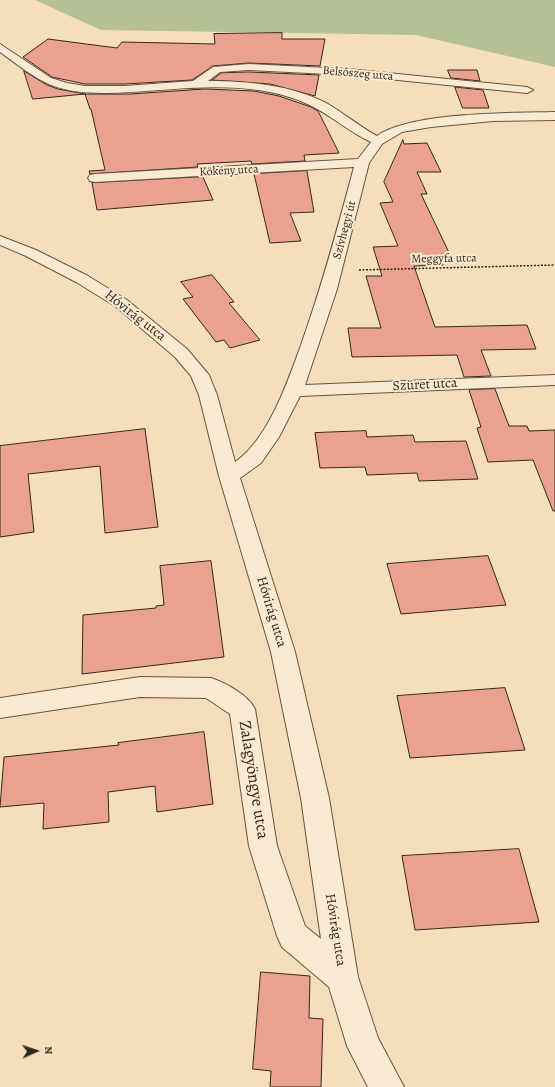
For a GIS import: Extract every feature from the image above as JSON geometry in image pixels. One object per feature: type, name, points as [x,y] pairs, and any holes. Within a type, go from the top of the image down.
[{"type":"street","points":[[0,47],[37,75],[68,87],[106,90],[228,84],[256,86],[303,97],[332,111],[362,134],[378,141]]},
{"type":"street","name":"Belsőszeg utca","points":[[195,85],[217,69],[249,68],[342,72],[527,90]]},
{"type":"street","name":"Szívhegyi út","points":[[229,476],[254,459],[269,437],[294,391],[334,270],[362,163],[378,141],[389,133],[399,129],[431,123],[493,117],[555,116]]},
{"type":"street","name":"Kökény utca","points":[[95,178],[362,163]]},
{"type":"street","name":"Hóvirág utca","points":[[0,240],[31,253],[101,290],[121,303],[181,353],[200,375],[229,476],[283,652],[315,798],[342,977],[364,1046],[387,1087]]},
{"type":"street","name":"Szüret utca","points":[[294,391],[555,380]]},
{"type":"street","name":"Zalagyöngye utca","points":[[0,708],[140,687],[212,688],[242,709],[263,846],[293,936],[342,977]]},
{"type":"path","name":"Meggyfa utca","points":[[334,270],[555,265]]},
{"type":"green space","points":[[35,0],[555,0],[555,67],[416,35],[101,30]]},
{"type":"building","points":[[282,33],[282,39],[325,39],[320,66],[249,63],[213,66],[192,80],[125,84],[85,84],[52,77],[23,57],[48,39],[117,48],[122,42],[215,44],[214,34]]},
{"type":"building","points":[[448,70],[477,70],[480,81],[451,78]]},
{"type":"building","points":[[24,71],[47,85],[58,89],[85,94],[33,99]]},
{"type":"building","points":[[249,72],[319,75],[315,96],[270,84],[212,80],[221,73]]},
{"type":"building","points":[[455,87],[483,90],[489,108],[463,108]]},
{"type":"building","points":[[205,89],[254,91],[279,96],[311,107],[318,111],[339,153],[304,155],[305,161],[252,164],[251,161],[197,164],[198,167],[90,174],[89,171],[105,170],[91,109],[85,94],[130,94]]},
{"type":"building","points":[[403,140],[404,144],[427,143],[441,172],[417,172],[427,194],[421,194],[453,261],[441,261],[443,265],[414,266],[435,327],[527,325],[536,349],[481,350],[491,376],[464,377],[457,355],[352,357],[348,328],[381,328],[366,276],[382,276],[373,247],[398,246],[380,203],[393,202],[384,182]]},
{"type":"building","points":[[307,171],[314,212],[290,213],[301,241],[270,243],[254,174]]},
{"type":"building","points":[[203,177],[213,200],[97,210],[92,183]]},
{"type":"building","points":[[212,275],[234,302],[229,303],[260,340],[230,348],[224,340],[216,342],[183,299],[193,297],[181,282]]},
{"type":"building","points":[[495,389],[509,426],[527,426],[529,431],[555,430],[555,511],[553,511],[533,460],[488,462],[477,428],[481,427],[469,390]]},
{"type":"building","points":[[145,429],[158,527],[105,533],[100,466],[28,474],[34,532],[0,537],[0,446]]},
{"type":"building","points":[[366,431],[367,437],[413,435],[415,442],[466,441],[478,479],[419,481],[417,473],[367,475],[365,467],[320,468],[315,433]]},
{"type":"building","points":[[488,556],[506,605],[401,614],[387,564]]},
{"type":"building","points":[[211,561],[224,657],[82,674],[83,615],[156,608],[156,606],[164,605],[160,566]]},
{"type":"building","points":[[505,688],[525,750],[410,758],[397,696]]},
{"type":"building","points":[[204,732],[213,804],[157,812],[155,786],[108,792],[109,822],[43,829],[44,803],[0,807],[4,757],[119,745],[118,743]]},
{"type":"building","points":[[519,849],[539,922],[415,930],[402,856]]},
{"type":"building","points":[[261,972],[310,976],[309,1018],[323,1019],[321,1087],[270,1087],[271,1071],[253,1069]]}]
